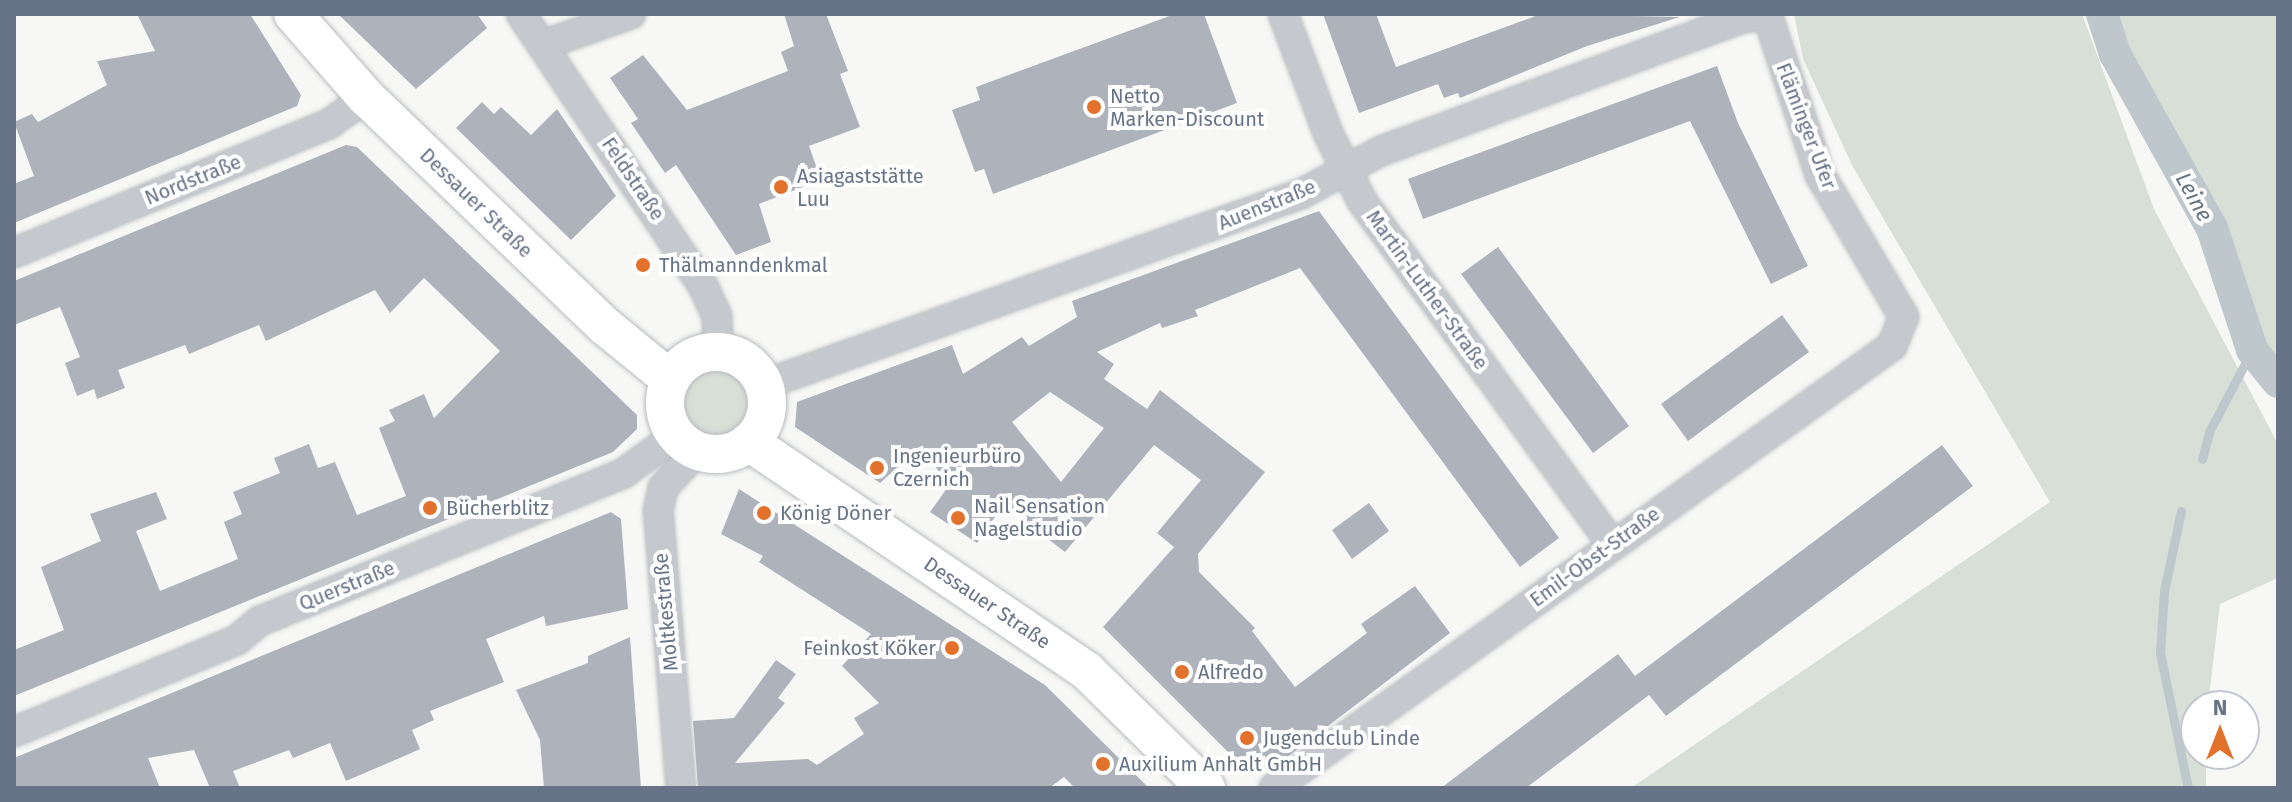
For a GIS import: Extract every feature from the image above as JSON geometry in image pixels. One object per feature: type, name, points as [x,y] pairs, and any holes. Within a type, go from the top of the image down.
[{"type":"street","name":"Dessauer Straße","points":[[293,14],[366,97],[605,326],[671,380]]},
{"type":"street","name":"Feldstraße","points":[[521,14],[703,286],[717,316],[718,353]]},
{"type":"street","points":[[543,45],[631,14]]},
{"type":"street","name":"Martin-Luther-Straße","points":[[1283,14],[1345,171],[1612,544]]},
{"type":"street","name":"Auenstraße","points":[[763,385],[1301,194],[1411,140],[1740,19],[1767,14]]},
{"type":"street","name":"Fläminger Ufer","points":[[1767,14],[1820,175],[1904,317]]},
{"type":"street","name":"Nordstraße","points":[[14,253],[329,124],[366,97]]},
{"type":"street","name":"Emil-Obst-Straße","points":[[1274,788],[1892,346],[1904,317]]},
{"type":"street","points":[[718,353],[745,363],[763,385],[763,421],[749,442],[719,454],[687,443],[665,408],[671,380],[686,363],[718,353]]},
{"type":"street","name":"Dessauer Straße","points":[[749,442],[1087,671],[1206,788]]},
{"type":"street","name":"Querstraße","points":[[14,732],[237,640],[260,621],[624,473],[687,443]]},
{"type":"street","name":"Moltkestraße","points":[[681,788],[658,511],[663,488],[687,443]]},
{"type":"shaded area","points":[[1794,14],[2082,14],[2154,209],[2278,444],[2278,578],[2220,604],[2210,690],[2180,690],[2180,770],[2206,770],[2206,788],[1631,788],[2050,502],[1853,167],[1803,59]]},
{"type":"shaded area","points":[[2102,14],[2278,14],[2278,382],[2252,350],[2212,228],[2115,54]]},
{"type":"shaded area","points":[[714,367],[739,377],[749,402],[739,427],[714,437],[689,427],[679,402],[689,377]]},
{"type":"building","points":[[137,14],[250,14],[301,95],[297,106],[14,223],[14,184],[34,176],[14,122],[32,114],[38,122],[107,85],[97,61],[155,51]]},
{"type":"building","points":[[338,14],[477,14],[487,28],[416,89]]},
{"type":"building","points":[[784,14],[826,14],[848,71],[840,74],[860,127],[809,146],[821,180],[759,204],[771,242],[736,255],[676,165],[665,173],[631,123],[638,119],[610,78],[643,55],[687,110],[788,71],[781,52],[794,46]]},
{"type":"building","name":"Netto Marken-Discount","points":[[1175,14],[1204,14],[1237,103],[993,194],[984,169],[975,172],[952,110],[980,100],[976,87]]},
{"type":"building","points":[[1323,14],[1376,14],[1396,67],[1541,14],[1680,17],[1587,46],[1460,98],[1458,93],[1444,98],[1438,84],[1359,113]]},
{"type":"building","points":[[1717,66],[1738,123],[1808,266],[1771,284],[1690,121],[1423,219],[1408,179]]},
{"type":"building","points":[[482,102],[494,114],[501,107],[531,135],[557,109],[616,196],[571,240],[456,128]]},
{"type":"building","points":[[346,145],[357,147],[637,415],[637,429],[613,452],[14,696],[14,650],[64,630],[41,567],[101,541],[90,514],[156,492],[167,519],[136,531],[160,591],[238,559],[224,522],[242,514],[233,492],[280,473],[274,458],[309,444],[318,468],[335,462],[357,515],[406,496],[379,428],[395,421],[389,410],[424,394],[434,418],[500,351],[424,278],[390,313],[375,290],[266,341],[259,325],[189,354],[185,345],[118,370],[125,388],[97,399],[94,389],[77,396],[65,363],[80,357],[60,307],[14,325],[14,281]]},
{"type":"building","points":[[1319,211],[1559,538],[1520,567],[1300,268],[1195,310],[1198,316],[1162,328],[1160,323],[1097,352],[1114,364],[1104,379],[1147,409],[1160,390],[1265,472],[1198,554],[1199,572],[1255,628],[1252,631],[1295,687],[1367,633],[1361,624],[1415,586],[1450,633],[1269,771],[1242,766],[1103,627],[1174,547],[1157,533],[1201,480],[1154,445],[1065,552],[1003,505],[977,543],[930,512],[950,484],[919,448],[880,483],[795,427],[797,402],[952,345],[963,374],[1022,337],[1029,346],[1077,317],[1072,301]],"holes":[[[1050,392],[1104,428],[1061,482],[1012,422]]]},
{"type":"building","points":[[1498,247],[1629,426],[1593,453],[1461,274]]},
{"type":"building","points":[[1782,315],[1809,352],[1688,441],[1661,404]]},
{"type":"building","points":[[1942,445],[1973,486],[1666,716],[1649,695],[1526,788],[1441,788],[1618,654],[1635,676]]},
{"type":"building","points":[[739,489],[1045,685],[1149,788],[1075,788],[1064,777],[1049,788],[698,788],[693,721],[734,718],[776,660],[796,674],[778,698],[785,703],[735,763],[808,759],[817,765],[864,734],[854,718],[879,703],[842,666],[871,634],[759,562],[763,556],[721,534]]},
{"type":"building","points":[[1369,503],[1389,531],[1352,559],[1332,530]]},
{"type":"building","points":[[611,512],[621,519],[628,609],[546,626],[544,616],[486,639],[504,682],[430,711],[434,720],[412,730],[420,749],[346,781],[330,743],[293,758],[289,750],[233,771],[240,788],[210,788],[194,750],[148,758],[160,788],[14,788],[14,758]]},
{"type":"building","points":[[630,637],[641,788],[544,788],[540,740],[516,690],[588,663],[588,656]]},
{"type":"waterway","name":"Leine","points":[[2102,14],[2115,54],[2212,228],[2252,350],[2278,382]]},
{"type":"waterway","points":[[2202,459],[2210,430],[2252,350]]},
{"type":"waterway","points":[[2181,511],[2164,591],[2160,653],[2188,788]]},
{"type":"place","name":"Netto Marken-Discount","points":[[1094,107]]},
{"type":"place","name":"Asiagaststätte Luu","points":[[781,187]]},
{"type":"place","name":"Thälmanndenkmal","points":[[643,265]]},
{"type":"place","name":"Ingenieurbüro Czernich","points":[[877,468]]},
{"type":"place","name":"Bücherblitz","points":[[430,508]]},
{"type":"place","name":"König Döner","points":[[764,513]]},
{"type":"place","name":"Nail Sensation Nagelstudio","points":[[958,518]]},
{"type":"place","name":"Feinkost Köker","points":[[952,648]]},
{"type":"place","name":"Alfredo","points":[[1182,672]]},
{"type":"place","name":"Jugendclub Linde","points":[[1247,738]]},
{"type":"place","name":"Auxilium Anhalt GmbH","points":[[1103,764]]}]
